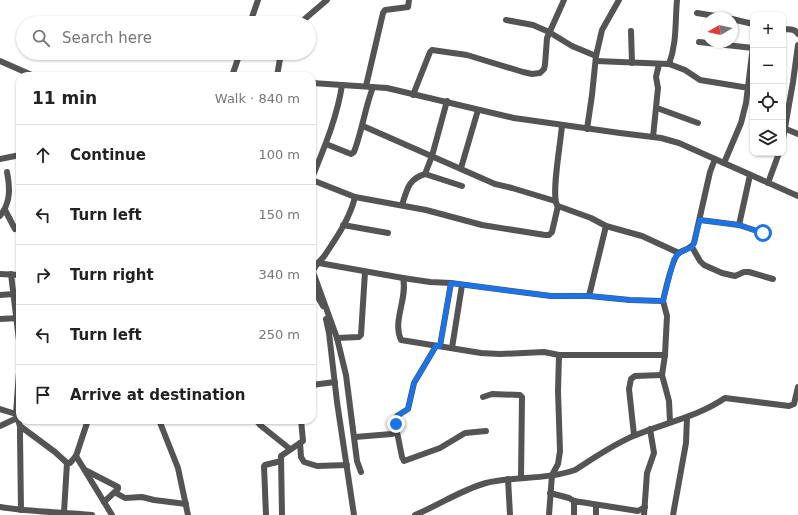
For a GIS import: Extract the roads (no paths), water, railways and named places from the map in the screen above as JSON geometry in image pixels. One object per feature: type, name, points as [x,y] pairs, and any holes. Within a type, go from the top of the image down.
[{"type":"street","points":[[252,16],[258,0]]},
{"type":"street","points":[[308,16],[327,0]]},
{"type":"street","points":[[326,144],[351,154],[354,152],[363,126],[369,98],[383,13],[385,10],[408,8],[409,0]]},
{"type":"street","points":[[413,95],[432,50],[467,55],[532,74],[540,73],[544,69],[545,65],[545,49],[549,32],[558,16],[564,0]]},
{"type":"street","points":[[587,129],[596,58],[602,30],[619,0]]},
{"type":"street","points":[[669,64],[675,39],[677,0]]},
{"type":"street","points":[[697,13],[702,14]]},
{"type":"street","points":[[506,20],[528,23],[549,32],[596,58],[632,63],[669,64],[685,70],[700,80],[749,88]]},
{"type":"street","points":[[738,20],[750,23]]},
{"type":"street","points":[[786,29],[793,30],[798,34]]},
{"type":"street","points":[[631,31],[632,63]]},
{"type":"street","points":[[699,42],[750,47]]},
{"type":"street","points":[[798,45],[796,82],[786,129],[798,134]]},
{"type":"street","points":[[724,163],[741,123],[749,88],[753,48]]},
{"type":"street","points":[[233,72],[238,60]]},
{"type":"street","points":[[278,72],[280,60]]},
{"type":"street","points":[[0,61],[25,72]]},
{"type":"street","points":[[653,137],[657,108],[658,88],[656,78],[659,64]]},
{"type":"street","points":[[316,83],[387,88],[413,95],[447,101],[478,110],[587,129],[661,138],[679,143],[798,196]]},
{"type":"street","points":[[316,169],[339,105],[342,85]]},
{"type":"street","points":[[425,174],[432,156],[447,101]]},
{"type":"street","points":[[657,108],[698,124]]},
{"type":"street","points":[[461,168],[478,110]]},
{"type":"street","points":[[316,181],[355,196],[426,210],[482,225],[548,235],[552,232],[556,204],[555,190],[562,125]]},
{"type":"street","points":[[363,126],[495,184],[512,188],[556,204],[591,218],[606,226],[642,236],[679,253]]},
{"type":"street","points":[[0,159],[16,156]]},
{"type":"street","points":[[768,183],[778,156]]},
{"type":"street","points":[[670,422],[669,401],[662,375],[665,355],[667,316],[663,301],[674,259],[679,253],[692,247],[694,243],[710,172],[715,159]]},
{"type":"street","points":[[0,216],[5,210],[9,198],[10,185],[7,172]]},
{"type":"street","points":[[402,205],[408,188],[412,182],[416,177],[425,174],[462,186]]},
{"type":"street","points":[[738,225],[750,175]]},
{"type":"street","points":[[316,265],[337,238],[350,213],[355,196]]},
{"type":"street","points":[[5,210],[15,229]]},
{"type":"street","points":[[700,220],[738,225],[763,233]]},
{"type":"street","points":[[343,226],[388,233]]},
{"type":"street","points":[[589,296],[606,226]]},
{"type":"street","points":[[692,247],[704,265],[735,276],[744,272],[749,272],[773,279]]},
{"type":"street","points":[[319,263],[430,282],[451,283],[551,296],[589,296],[630,300],[663,301]]},
{"type":"street","points":[[337,338],[359,337],[361,335],[365,272]]},
{"type":"street","points":[[0,274],[16,275]]},
{"type":"street","points":[[11,274],[16,306]]},
{"type":"street","points":[[403,278],[403,297],[398,327],[401,340],[481,353],[500,354],[544,352],[559,355],[665,355]]},
{"type":"street","points":[[316,280],[337,338],[346,375],[357,461],[361,472]]},
{"type":"street","points":[[451,283],[438,346],[414,383],[408,409],[397,416],[396,424],[400,452],[404,461],[440,448],[465,433],[486,431]]},
{"type":"street","points":[[452,348],[462,285]]},
{"type":"street","points":[[0,295],[14,294]]},
{"type":"street","points":[[316,295],[328,323],[354,515]]},
{"type":"street","points":[[0,319],[16,318]]},
{"type":"street","points":[[549,515],[552,475],[558,464],[560,451],[558,391],[559,355]]},
{"type":"street","points":[[634,435],[629,389],[631,379],[635,376],[662,375]]},
{"type":"street","points":[[316,384],[335,382]]},
{"type":"street","points":[[418,514],[464,491],[486,483],[508,479],[565,474],[575,470],[634,435],[670,422],[687,418],[725,398],[789,406],[794,404],[798,387]]},
{"type":"street","points":[[483,397],[492,394],[520,395],[522,397],[521,478]]},
{"type":"street","points":[[0,409],[16,414]]},
{"type":"street","points":[[0,426],[16,416]]},
{"type":"street","points":[[673,515],[686,443],[687,418]]},
{"type":"street","points":[[67,463],[70,464],[76,456],[87,424]]},
{"type":"street","points":[[161,424],[178,468],[188,515]]},
{"type":"street","points":[[259,424],[290,449]]},
{"type":"street","points":[[282,515],[282,454],[300,443],[304,438],[302,424]]},
{"type":"street","points":[[20,426],[55,452],[67,463]]},
{"type":"street","points":[[16,511],[20,426]]},
{"type":"street","points":[[644,515],[647,473],[654,453],[650,429]]},
{"type":"street","points":[[355,437],[392,434],[397,432]]},
{"type":"street","points":[[300,443],[301,457],[304,462],[317,466],[347,465]]},
{"type":"street","points":[[76,456],[112,515]]},
{"type":"street","points":[[266,515],[264,466],[281,461]]},
{"type":"street","points":[[64,512],[67,463]]},
{"type":"street","points":[[84,470],[116,485],[118,489],[116,493],[104,502]]},
{"type":"street","points":[[508,479],[510,515]]},
{"type":"street","points":[[116,493],[125,498],[142,497],[186,504]]},
{"type":"street","points":[[550,493],[574,501],[596,505],[638,511],[645,507]]},
{"type":"street","points":[[574,501],[574,515]]},
{"type":"street","points":[[596,505],[596,515]]},
{"type":"street","points":[[0,507],[16,511],[64,512],[92,515]]}]
